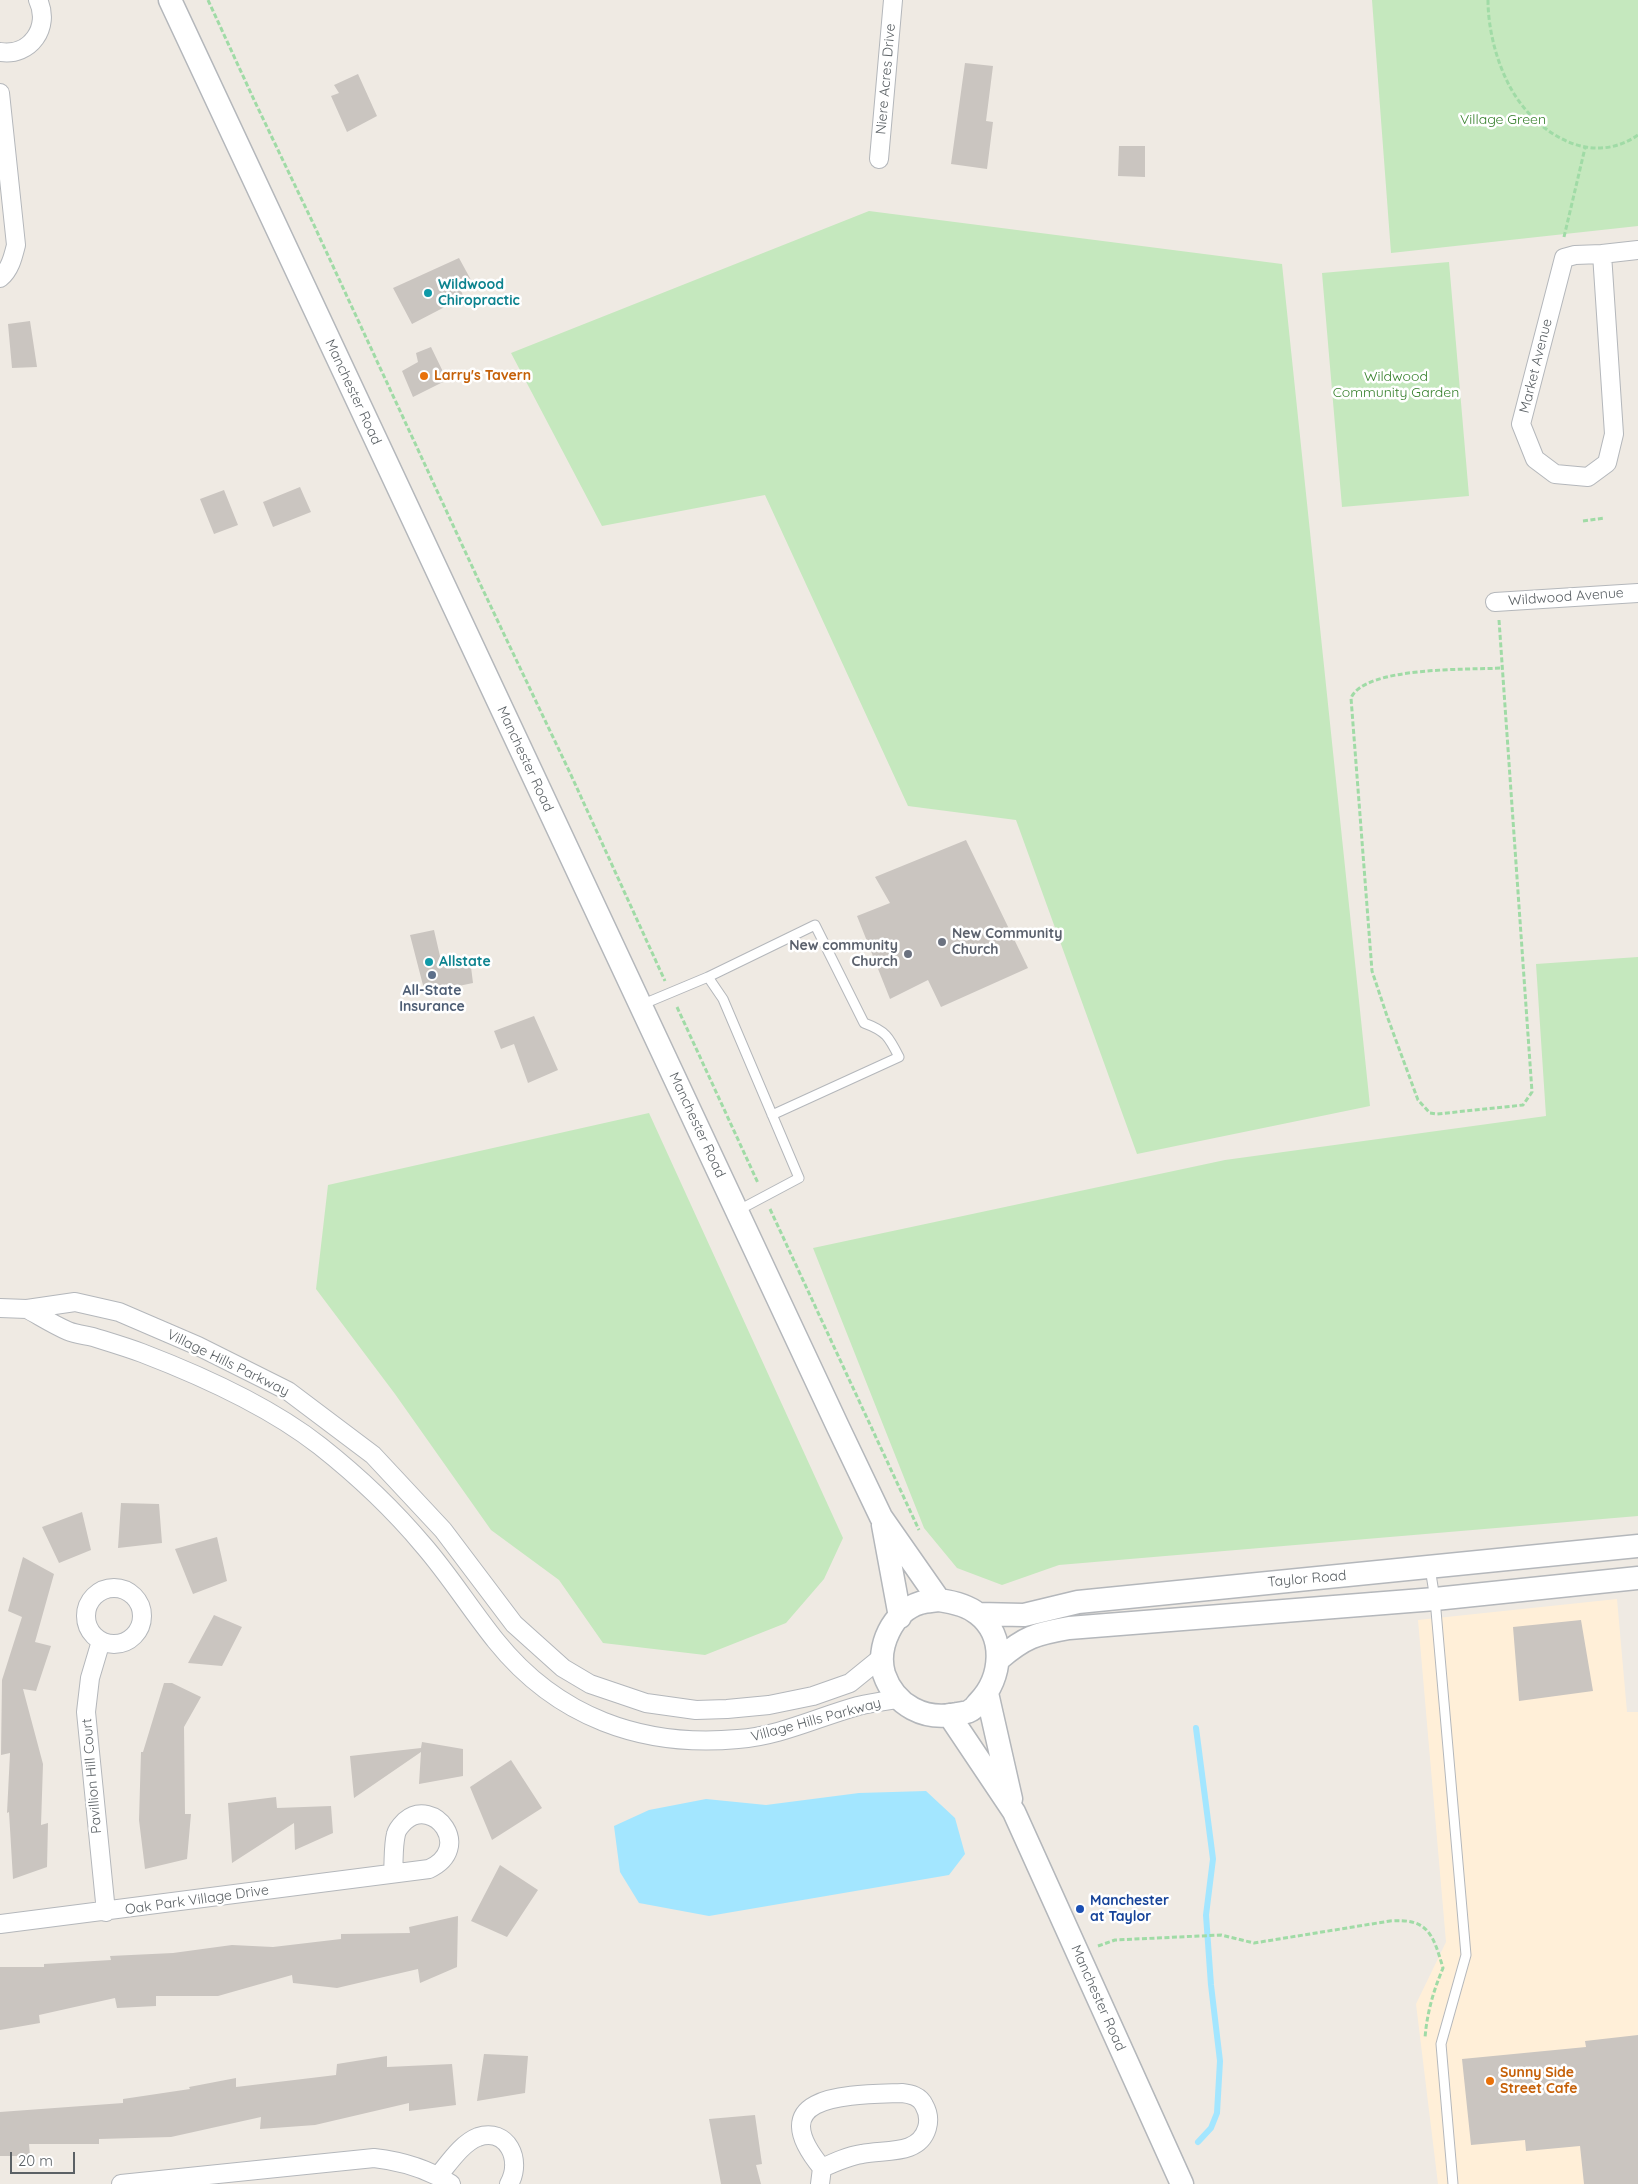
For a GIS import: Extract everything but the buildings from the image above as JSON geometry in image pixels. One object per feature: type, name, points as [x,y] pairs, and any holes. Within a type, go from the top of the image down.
[{"type":"street","points":[[0,52],[18,51],[28,46],[36,38],[41,28],[43,17],[38,0]]},
{"type":"street","name":"Manchester Road","points":[[170,0],[881,1517],[939,1600]]},
{"type":"street","name":"Niere Acres Drive","points":[[879,159],[893,0]]},
{"type":"street","points":[[0,93],[16,245],[11,262],[5,274],[0,278]]},
{"type":"street","points":[[1564,258],[1575,255],[1638,250]]},
{"type":"street","name":"Market Avenue","points":[[1564,258],[1522,424],[1535,459],[1555,474],[1588,477],[1607,463],[1614,434],[1602,254]]},
{"type":"street","name":"Wildwood Avenue","points":[[1495,602],[1638,592]]},
{"type":"street","name":"Village Hills Parkway","points":[[0,1308],[27,1309],[75,1302],[119,1312],[198,1346],[288,1391],[373,1455],[442,1530],[514,1624],[563,1668],[590,1684],[646,1703],[696,1710],[769,1705],[813,1696],[850,1684],[882,1657]]},
{"type":"street","name":"Village Hills Parkway","points":[[27,1309],[69,1332],[139,1352],[200,1377],[236,1394],[318,1444],[391,1509],[425,1547],[496,1640],[519,1666],[546,1691],[614,1727],[655,1736],[712,1741],[742,1739],[781,1731],[858,1706],[898,1699]]},
{"type":"street","name":"Manchester Road","points":[[881,1517],[900,1617]]},
{"type":"street","name":"Taylor Road","points":[[978,1614],[1024,1615],[1078,1602],[1638,1546]]},
{"type":"street","points":[[998,1659],[1019,1642],[1033,1636],[1069,1628],[1435,1599],[1638,1578]]},
{"type":"street","points":[[939,1600],[960,1603],[978,1614],[993,1634],[998,1659],[994,1680],[987,1692],[971,1711],[930,1716],[913,1710],[898,1699],[889,1686],[884,1672],[882,1657],[885,1640],[892,1625],[920,1603],[939,1600]]},
{"type":"street","points":[[496,1640],[514,1624]]},
{"type":"street","name":"Pavillion Hill Court","points":[[101,1642],[90,1678],[86,1712],[106,1912]]},
{"type":"street","name":"Manchester Road","points":[[987,1692],[1014,1812]]},
{"type":"street","name":"Manchester Road","points":[[949,1715],[1014,1812],[1182,2184]]},
{"type":"street","name":"Oak Park Village Drive","points":[[0,1924],[106,1912],[393,1873]]},
{"type":"street","points":[[902,2092],[912,2094],[924,2103],[928,2120],[926,2130],[923,2137],[911,2147],[857,2155],[836,2161],[821,2176],[800,2134],[800,2124],[804,2114],[818,2102],[827,2099],[902,2092]]},
{"type":"street","points":[[121,2184],[206,2179],[374,2158],[395,2160],[445,2180],[466,2145],[478,2137],[488,2136],[506,2143],[514,2155],[516,2165],[514,2175],[508,2184]]},
{"type":"lane","points":[[641,1006],[669,992],[708,977],[815,926],[864,1023],[882,1030],[889,1038],[899,1057],[772,1115]]},
{"type":"lane","points":[[708,977],[723,999],[799,1178],[737,1211]]},
{"type":"lane","points":[[1430,1568],[1435,1599],[1466,1955],[1441,2044],[1453,2184]]},
{"type":"path","points":[[208,0],[571,775],[669,992],[923,1539]]},
{"type":"path","points":[[1488,0],[1495,47],[1509,85],[1518,99],[1538,122],[1557,137],[1585,148],[1612,147],[1638,135]]},
{"type":"path","points":[[1564,258],[1565,227],[1585,148]]},
{"type":"path","points":[[1584,521],[1605,518]]},
{"type":"path","points":[[1502,668],[1401,673],[1382,677],[1363,685],[1355,690],[1352,698],[1372,971],[1386,1016],[1418,1100],[1430,1113],[1437,1114],[1523,1105],[1532,1092],[1502,668],[1498,620],[1508,620]]},
{"type":"path","points":[[1097,1947],[1116,1940],[1221,1936],[1254,1943],[1390,1921],[1404,1920],[1417,1922],[1431,1934],[1443,1968],[1427,2012],[1425,2042],[1441,2044]]},
{"type":"shaded area","points":[[1617,1599],[1627,1712],[1638,1712],[1638,2184],[1438,2184],[1416,2004],[1446,1942],[1418,1620]]},
{"type":"green space","name":"Village Green","points":[[1372,0],[1638,0],[1638,226],[1391,253]]},
{"type":"green space","points":[[869,211],[1282,264],[1370,1106],[1137,1154],[1016,820],[908,806],[765,495],[602,526],[511,353]]},
{"type":"green space","name":"Wildwood Community Garden","points":[[1449,262],[1469,496],[1342,507],[1322,273]]},
{"type":"green space","points":[[1638,957],[1638,1516],[1059,1565],[1002,1585],[957,1568],[924,1528],[813,1248],[1225,1160],[1546,1116],[1536,964]]},
{"type":"green space","points":[[649,1113],[843,1538],[824,1579],[786,1623],[705,1655],[603,1643],[559,1580],[491,1530],[395,1394],[316,1289],[328,1185]]},
{"type":"water","points":[[926,1791],[955,1818],[965,1854],[949,1875],[709,1916],[639,1903],[620,1872],[614,1826],[649,1810],[706,1799],[766,1805],[859,1793]]},
{"type":"waterway","points":[[1196,1728],[1213,1859],[1206,1915],[1211,1985],[1220,2061],[1217,2113],[1211,2128],[1198,2142]]},
{"type":"place","name":"Wildwood Chiropractic","points":[[428,293]]},
{"type":"place","name":"Larry's Tavern","points":[[424,376]]},
{"type":"place","name":"New Community Church","points":[[942,942]]},
{"type":"place","name":"New community Church","points":[[908,954]]},
{"type":"place","name":"Allstate","points":[[429,962]]},
{"type":"place","name":"All-State Insurance","points":[[432,975]]},
{"type":"place","name":"Manchester at Taylor","points":[[1080,1909]]},
{"type":"place","name":"Sunny Side Street Cafe","points":[[1490,2081]]}]
